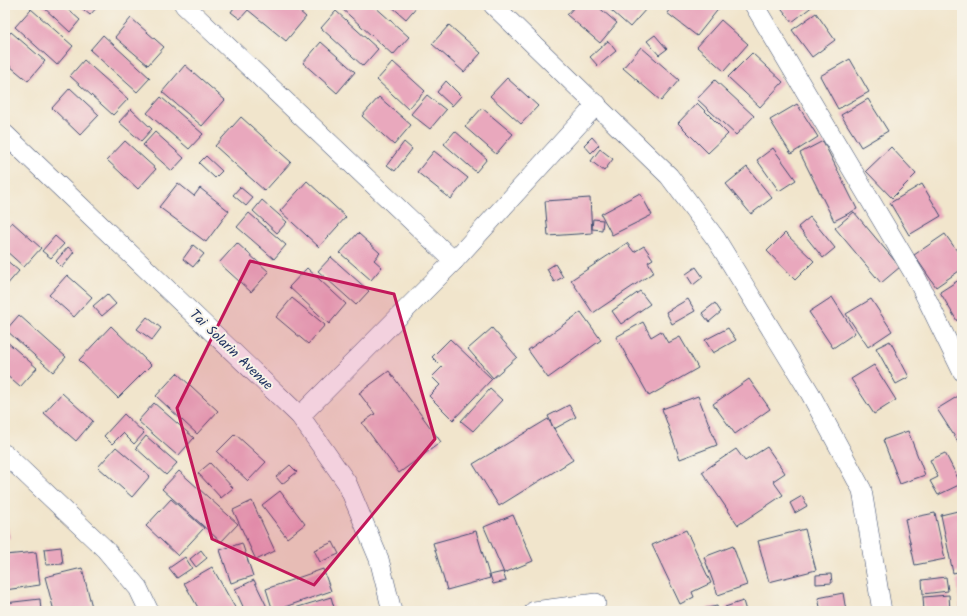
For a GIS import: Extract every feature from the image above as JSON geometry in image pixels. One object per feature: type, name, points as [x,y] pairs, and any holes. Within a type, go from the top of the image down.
[{"type":"street","points":[[184,5],[454,261]]},
{"type":"street","points":[[493,5],[597,104],[669,176],[716,239],[810,393],[862,490],[882,611]]},
{"type":"street","points":[[754,5],[917,279],[962,371]]},
{"type":"street","points":[[300,416],[454,261],[597,104]]},
{"type":"street","name":"Tai Solarin Avenue","points":[[5,134],[300,416],[347,483],[379,559],[392,611]]},
{"type":"street","points":[[5,454],[105,549],[138,588],[149,611]]},
{"type":"street","points":[[534,611],[596,603]]},
{"type":"highlighted area","points":[[250,261],[394,294],[435,439],[314,585],[212,539],[177,408]]},
{"type":"building","points":[[63,5],[80,20],[70,32],[42,6]]},
{"type":"building","points":[[78,5],[99,5],[90,15]]},
{"type":"building","points":[[236,5],[292,5],[306,17],[286,41],[248,10],[240,19],[231,12]]},
{"type":"building","points":[[342,5],[373,5],[409,37],[393,55],[340,7]]},
{"type":"building","points":[[390,5],[418,5],[406,19]]},
{"type":"building","points":[[576,5],[596,5],[617,23],[600,43],[567,15]]},
{"type":"building","points":[[605,5],[643,5],[647,8],[630,27]]},
{"type":"building","points":[[673,5],[717,5],[720,7],[697,36],[667,13]]},
{"type":"building","points":[[779,5],[814,5],[792,22]]},
{"type":"building","points":[[31,9],[73,46],[57,65],[15,27]]},
{"type":"building","points":[[336,11],[378,49],[363,66],[321,28]]},
{"type":"building","points":[[816,13],[835,40],[812,57],[792,30]]},
{"type":"building","points":[[131,18],[164,47],[148,65],[115,37]]},
{"type":"building","points":[[721,20],[748,44],[724,71],[697,47]]},
{"type":"building","points":[[449,25],[481,53],[464,72],[432,44]]},
{"type":"building","points":[[11,32],[45,61],[28,81],[5,62],[5,39]]},
{"type":"building","points":[[103,35],[150,78],[137,92],[90,50]]},
{"type":"building","points":[[655,35],[667,49],[659,55],[647,41]]},
{"type":"building","points":[[608,41],[616,51],[598,66],[590,57]]},
{"type":"building","points":[[321,42],[355,72],[337,93],[303,63]]},
{"type":"building","points":[[641,47],[679,80],[661,101],[623,68]]},
{"type":"building","points":[[752,53],[783,82],[760,107],[728,77]]},
{"type":"building","points":[[850,59],[869,92],[838,109],[820,76]]},
{"type":"building","points":[[84,60],[128,99],[113,115],[70,76]]},
{"type":"building","points":[[393,62],[425,91],[408,109],[377,80]]},
{"type":"building","points":[[185,65],[225,100],[202,126],[162,92]]},
{"type":"building","points":[[507,78],[538,106],[521,124],[490,96]]},
{"type":"building","points":[[715,80],[754,116],[736,135],[697,99]]},
{"type":"building","points":[[446,81],[461,96],[452,106],[437,92]]},
{"type":"building","points":[[70,88],[99,115],[80,135],[52,108]]},
{"type":"building","points":[[427,95],[446,110],[430,129],[411,114]]},
{"type":"building","points":[[161,97],[203,134],[189,149],[147,113]]},
{"type":"building","points":[[379,97],[411,125],[394,145],[362,116]]},
{"type":"building","points":[[868,99],[888,131],[861,147],[841,115]]},
{"type":"building","points":[[697,103],[728,134],[708,153],[678,123]]},
{"type":"building","points":[[797,104],[818,137],[791,154],[770,120]]},
{"type":"building","points":[[482,108],[513,134],[496,154],[465,127]]},
{"type":"building","points":[[131,109],[152,129],[141,141],[119,122]]},
{"type":"building","points":[[241,117],[291,162],[265,191],[215,146]]},
{"type":"building","points":[[455,131],[487,159],[476,172],[444,144]]},
{"type":"building","points":[[155,132],[184,158],[172,171],[143,145]]},
{"type":"building","points":[[592,137],[599,145],[591,153],[584,145]]},
{"type":"building","points":[[125,141],[156,169],[138,189],[107,160]]},
{"type":"building","points":[[823,141],[857,209],[834,221],[800,153]]},
{"type":"building","points":[[404,142],[412,149],[395,171],[387,165]]},
{"type":"building","points":[[891,147],[916,174],[892,198],[866,171]]},
{"type":"building","points":[[773,148],[796,180],[779,191],[757,160]]},
{"type":"building","points":[[600,149],[613,159],[604,171],[591,161]]},
{"type":"building","points":[[434,151],[468,178],[451,199],[417,172]]},
{"type":"building","points":[[206,156],[222,171],[215,178],[199,163]]},
{"type":"building","points":[[747,167],[772,198],[751,214],[726,184]]},
{"type":"building","points":[[307,181],[346,217],[319,247],[280,211]]},
{"type":"building","points":[[178,183],[194,196],[200,188],[229,211],[206,242],[159,207]]},
{"type":"building","points":[[922,184],[941,216],[909,235],[890,203]]},
{"type":"building","points":[[240,187],[253,198],[246,206],[233,195]]},
{"type":"building","points":[[640,193],[652,215],[612,235],[601,214]]},
{"type":"building","points":[[590,198],[592,233],[548,236],[545,201]]},
{"type":"building","points":[[262,200],[287,222],[277,233],[253,211]]},
{"type":"building","points":[[854,212],[900,267],[881,283],[835,228]]},
{"type":"building","points":[[249,213],[286,245],[274,259],[237,227]]},
{"type":"building","points":[[810,217],[835,248],[823,258],[798,227]]},
{"type":"building","points":[[593,219],[603,220],[602,230],[592,229]]},
{"type":"building","points":[[12,222],[41,248],[24,267],[5,250],[5,231]]},
{"type":"building","points":[[358,233],[380,253],[374,260],[382,267],[371,280],[340,253]]},
{"type":"building","points":[[785,233],[814,261],[795,280],[767,251]]},
{"type":"building","points":[[945,234],[962,258],[962,269],[936,287],[914,255]]},
{"type":"building","points":[[55,236],[64,244],[51,258],[42,251]]},
{"type":"building","points":[[237,243],[269,272],[251,292],[219,263]]},
{"type":"building","points":[[627,243],[634,252],[644,246],[653,259],[648,262],[654,272],[593,313],[571,280]]},
{"type":"building","points":[[193,245],[204,254],[193,267],[183,259]]},
{"type":"building","points":[[68,247],[74,252],[62,267],[56,261]]},
{"type":"building","points":[[331,257],[369,291],[356,305],[318,271]]},
{"type":"building","points":[[5,259],[19,271],[5,287]]},
{"type":"building","points":[[555,264],[563,277],[554,282],[547,269]]},
{"type":"building","points":[[696,267],[703,277],[693,285],[686,274]]},
{"type":"building","points":[[307,268],[346,304],[329,324],[289,287]]},
{"type":"building","points":[[67,275],[92,297],[74,317],[49,295]]},
{"type":"building","points":[[962,278],[962,318],[957,321],[940,292]]},
{"type":"building","points":[[640,291],[650,304],[621,324],[612,311]]},
{"type":"building","points":[[107,294],[116,304],[102,316],[93,306]]},
{"type":"building","points":[[832,297],[855,333],[833,348],[809,312]]},
{"type":"building","points":[[292,298],[325,325],[308,344],[276,317]]},
{"type":"building","points":[[688,299],[695,311],[672,324],[666,312]]},
{"type":"building","points":[[871,299],[892,331],[868,347],[846,314]]},
{"type":"building","points":[[715,303],[721,312],[709,322],[702,313]]},
{"type":"building","points":[[581,312],[601,340],[548,378],[528,350]]},
{"type":"building","points":[[19,315],[66,357],[53,372],[6,330]]},
{"type":"building","points":[[147,317],[161,328],[152,340],[137,329]]},
{"type":"building","points":[[643,322],[651,337],[661,331],[668,343],[680,337],[698,368],[649,396],[616,337]]},
{"type":"building","points":[[111,326],[151,365],[118,398],[79,360]]},
{"type":"building","points":[[492,328],[517,357],[493,378],[468,349]]},
{"type":"building","points":[[728,328],[736,340],[713,353],[705,340]]},
{"type":"building","points":[[450,339],[492,379],[453,420],[429,396],[440,385],[432,377],[442,367],[432,357]]},
{"type":"building","points":[[5,340],[37,368],[20,387],[5,374]]},
{"type":"building","points":[[890,341],[909,377],[896,384],[876,348]]},
{"type":"building","points":[[874,365],[896,400],[874,414],[851,379]]},
{"type":"building","points":[[389,371],[441,442],[399,473],[362,423],[375,414],[359,393]]},
{"type":"building","points":[[177,373],[218,411],[197,434],[156,396]]},
{"type":"building","points":[[749,379],[770,409],[735,434],[713,404]]},
{"type":"building","points":[[490,389],[502,400],[473,431],[461,421]]},
{"type":"building","points":[[62,393],[93,421],[76,441],[44,413]]},
{"type":"building","points":[[960,395],[962,398],[962,448],[937,409]]},
{"type":"building","points":[[698,396],[717,445],[680,459],[662,409]]},
{"type":"building","points":[[154,403],[194,438],[178,456],[138,421]]},
{"type":"building","points":[[569,405],[576,417],[554,429],[548,416]]},
{"type":"building","points":[[124,414],[144,433],[134,444],[123,433],[112,444],[104,436]]},
{"type":"building","points":[[548,419],[573,460],[499,506],[473,464]]},
{"type":"building","points":[[908,431],[925,475],[900,484],[883,440]]},
{"type":"building","points":[[235,434],[266,462],[248,481],[217,452]]},
{"type":"building","points":[[146,436],[177,463],[166,475],[136,448]]},
{"type":"building","points":[[116,447],[150,476],[132,497],[98,467]]},
{"type":"building","points":[[767,447],[785,473],[773,481],[783,495],[738,525],[702,472],[736,449],[745,461]]},
{"type":"building","points":[[945,453],[961,484],[938,495],[930,481],[938,477],[930,460]]},
{"type":"building","points":[[210,463],[233,488],[221,498],[198,473]]},
{"type":"building","points":[[290,465],[297,472],[282,484],[276,477]]},
{"type":"building","points":[[179,471],[238,524],[221,542],[162,489]]},
{"type":"building","points":[[280,491],[305,524],[287,538],[262,505]]},
{"type":"building","points":[[802,496],[807,506],[795,513],[790,503]]},
{"type":"building","points":[[171,499],[204,528],[178,556],[146,526]]},
{"type":"building","points":[[252,501],[275,551],[256,560],[233,510]]},
{"type":"building","points":[[962,510],[962,571],[953,573],[941,515]]},
{"type":"building","points":[[935,513],[945,559],[915,565],[905,519]]},
{"type":"building","points":[[513,515],[533,561],[504,573],[484,527]]},
{"type":"building","points":[[5,517],[10,538],[5,539]]},
{"type":"building","points":[[805,529],[816,570],[769,582],[758,541]]},
{"type":"building","points":[[686,530],[711,583],[692,592],[694,597],[680,604],[652,545]]},
{"type":"building","points":[[476,531],[490,578],[447,590],[433,543]]},
{"type":"building","points":[[333,542],[339,554],[320,562],[314,550]]},
{"type":"building","points":[[242,543],[253,576],[231,583],[220,550]]},
{"type":"building","points":[[733,546],[747,585],[718,595],[704,557]]},
{"type":"building","points":[[61,547],[63,564],[46,565],[44,549]]},
{"type":"building","points":[[201,550],[207,558],[196,567],[190,559]]},
{"type":"building","points":[[36,552],[40,585],[5,590],[5,555]]},
{"type":"building","points":[[185,557],[192,568],[177,578],[169,568]]},
{"type":"building","points":[[212,567],[237,611],[200,611],[184,583]]},
{"type":"building","points":[[82,568],[93,611],[54,611],[45,577]]},
{"type":"building","points":[[323,569],[331,591],[273,611],[266,589]]},
{"type":"building","points":[[503,572],[506,581],[493,584],[490,575]]},
{"type":"building","points":[[831,574],[832,583],[816,584],[816,575]]},
{"type":"building","points":[[946,577],[948,591],[923,594],[922,580]]},
{"type":"building","points":[[962,578],[962,611],[960,611],[957,579]]},
{"type":"building","points":[[254,580],[267,607],[258,611],[245,611],[235,589]]},
{"type":"building","points":[[843,593],[846,611],[821,611],[818,598]]},
{"type":"building","points":[[949,595],[950,611],[924,611],[923,597]]},
{"type":"building","points":[[331,597],[335,611],[285,611]]},
{"type":"building","points":[[40,599],[41,611],[5,611],[5,603]]},
{"type":"building","points":[[743,601],[746,611],[726,611],[725,607]]},
{"type":"building","points":[[717,606],[718,611],[698,611],[698,610]]}]
